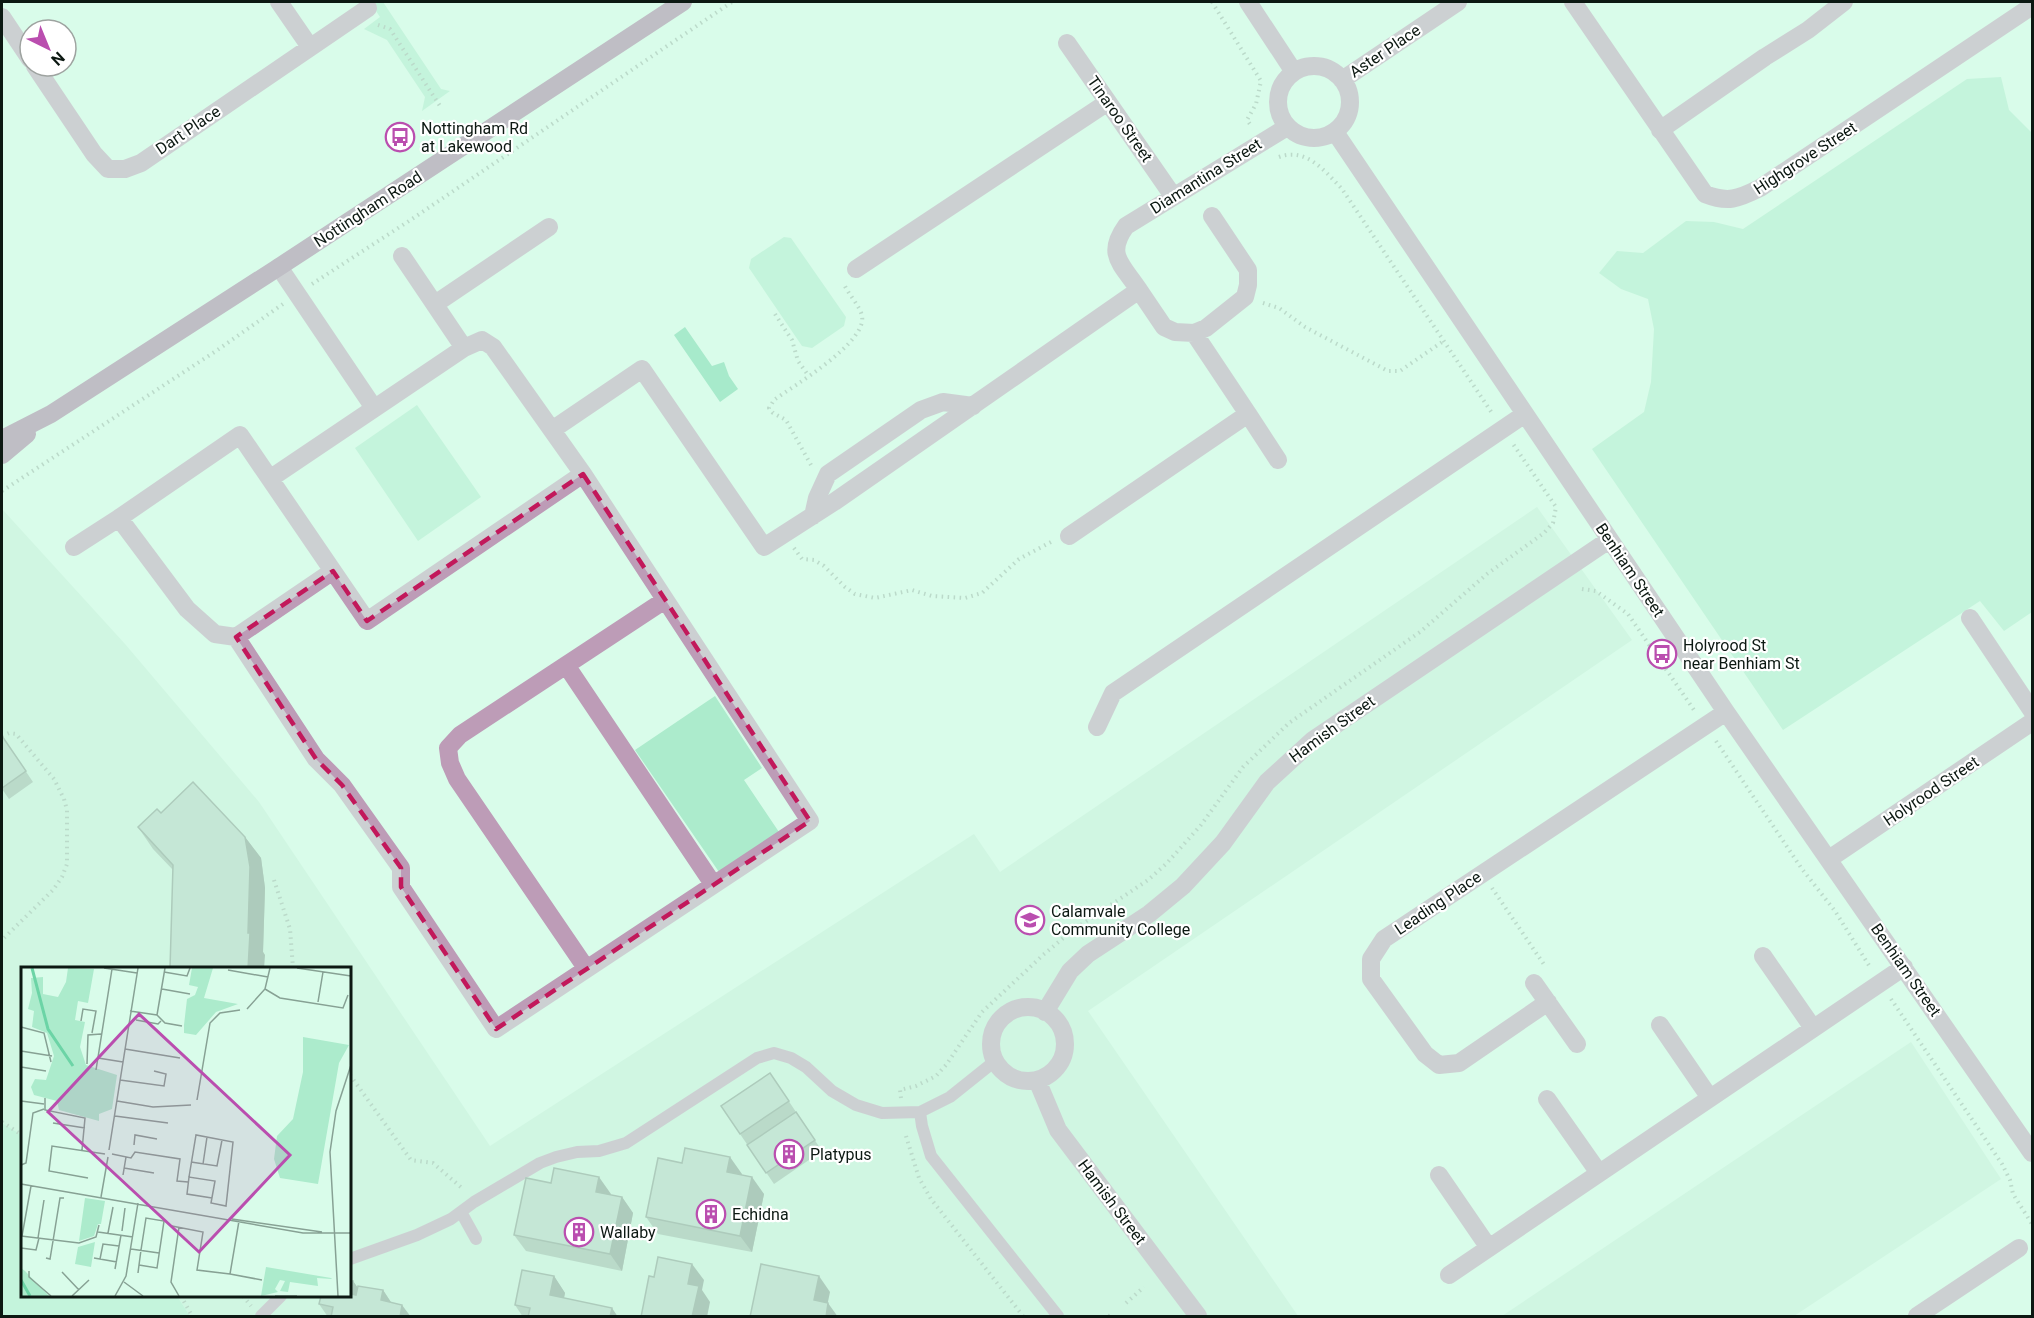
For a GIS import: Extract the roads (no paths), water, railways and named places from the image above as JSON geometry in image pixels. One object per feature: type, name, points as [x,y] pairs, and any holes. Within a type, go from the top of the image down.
[{"type":"street","points":[[279,2],[310,47]]},
{"type":"street","name":"Nottingham Road","points":[[2,439],[51,414],[683,2]]},
{"type":"street","points":[[1248,2],[1294,72]]},
{"type":"street","name":"Aster Place","points":[[1342,80],[1458,2]]},
{"type":"street","name":"Highgrove Street","points":[[1573,2],[1705,194],[1721,200],[1740,198],[1760,188],[2032,6]]},
{"type":"street","points":[[1660,130],[1808,30],[1844,2]]},
{"type":"street","name":"Dart Place","points":[[43,78],[94,154],[108,169],[125,169],[141,163],[368,8]]},
{"type":"street","points":[[2,17],[18,41]]},
{"type":"street","name":"Tinaroo Street","points":[[1067,43],[1173,196]]},
{"type":"street","points":[[1304,67],[1325,68],[1334,72],[1342,80],[1347,88],[1350,107],[1347,117],[1335,132],[1325,137],[1305,138],[1287,127],[1280,117],[1278,98],[1285,81],[1294,72],[1304,67]]},
{"type":"street","points":[[856,269],[1108,102]]},
{"type":"street","name":"Diamantina Street","points":[[1139,290],[1115,253],[1117,239],[1126,226],[1287,127]]},
{"type":"street","name":"Benhiam Street","points":[[1335,132],[1726,712],[2032,1153]]},
{"type":"street","points":[[552,430],[642,369],[765,547],[1139,290],[1164,327],[1175,332],[1194,333],[1206,328],[1245,297],[1248,285],[1248,270],[1212,216]]},
{"type":"street","points":[[435,304],[549,226]]},
{"type":"street","points":[[402,256],[464,348]]},
{"type":"street","points":[[279,267],[374,408]]},
{"type":"street","points":[[1194,333],[1278,460]]},
{"type":"street","points":[[236,637],[316,759],[342,784],[401,868],[401,887],[496,1029],[810,821],[583,474],[493,347],[482,340],[464,348],[271,478]]},
{"type":"street","points":[[813,516],[822,484],[828,474],[921,410],[943,402],[973,406]]},
{"type":"street","name":"Nottingham Road","points":[[2,455],[51,414]]},
{"type":"street","points":[[1069,536],[1248,414]]},
{"type":"street","points":[[1097,727],[1113,693],[1525,414]]},
{"type":"street","points":[[74,547],[240,435],[368,621],[583,474]]},
{"type":"street","points":[[119,518],[187,609],[215,634],[236,637],[333,571]]},
{"type":"street","name":"Hamish Street","points":[[1045,1011],[1070,971],[1088,954],[1149,914],[1183,886],[1223,843],[1267,782],[1312,740],[1609,540]]},
{"type":"street","points":[[586,968],[457,778],[450,763],[448,748],[460,735],[665,600]]},
{"type":"street","points":[[1970,618],[2032,711]]},
{"type":"street","points":[[566,665],[713,884]]},
{"type":"street","name":"Leading Place","points":[[1548,1002],[1459,1063],[1439,1065],[1425,1054],[1371,979],[1371,959],[1384,939],[1726,712]]},
{"type":"street","name":"Holyrood Street","points":[[1829,859],[2032,722]]},
{"type":"street","points":[[1763,956],[1813,1028]]},
{"type":"street","points":[[1449,1275],[1904,967]]},
{"type":"street","points":[[1534,982],[1577,1044]]},
{"type":"street","points":[[1034,1008],[1045,1011],[1059,1024],[1065,1042],[1063,1054],[1058,1066],[1049,1075],[1037,1080],[1018,1080],[1002,1071],[995,1061],[991,1050],[991,1038],[1002,1018],[1011,1011],[1034,1008]]},
{"type":"street","points":[[1660,1025],[1710,1098]]},
{"type":"street","name":"Hamish Street","points":[[1037,1080],[1058,1130],[1198,1317]]},
{"type":"street","points":[[1547,1099],[1599,1173]]},
{"type":"street","points":[[1439,1175],[1489,1248]]},
{"type":"street","points":[[1917,1317],[2019,1248]]},
{"type":"lane","points":[[351,1259],[417,1235],[452,1219],[540,1163],[577,1152],[599,1151],[626,1143],[757,1058],[774,1053],[790,1058],[806,1067],[832,1091],[856,1105],[882,1113],[920,1112],[950,1097],[995,1061]]},
{"type":"lane","points":[[920,1112],[931,1156],[1058,1317]]},
{"type":"lane","points":[[461,1212],[476,1239]]},
{"type":"lane","points":[[261,1317],[280,1297]]},
{"type":"place","name":"Nottingham Rd at Lakewood","points":[[400,137]]},
{"type":"place","name":"Holyrood St near Benhiam St","points":[[1662,654]]},
{"type":"place","name":"Calamvale Community College","points":[[1030,920]]},
{"type":"place","name":"Platypus","points":[[789,1154]]},
{"type":"place","name":"Echidna","points":[[711,1214]]},
{"type":"place","name":"Wallaby","points":[[579,1232]]}]
